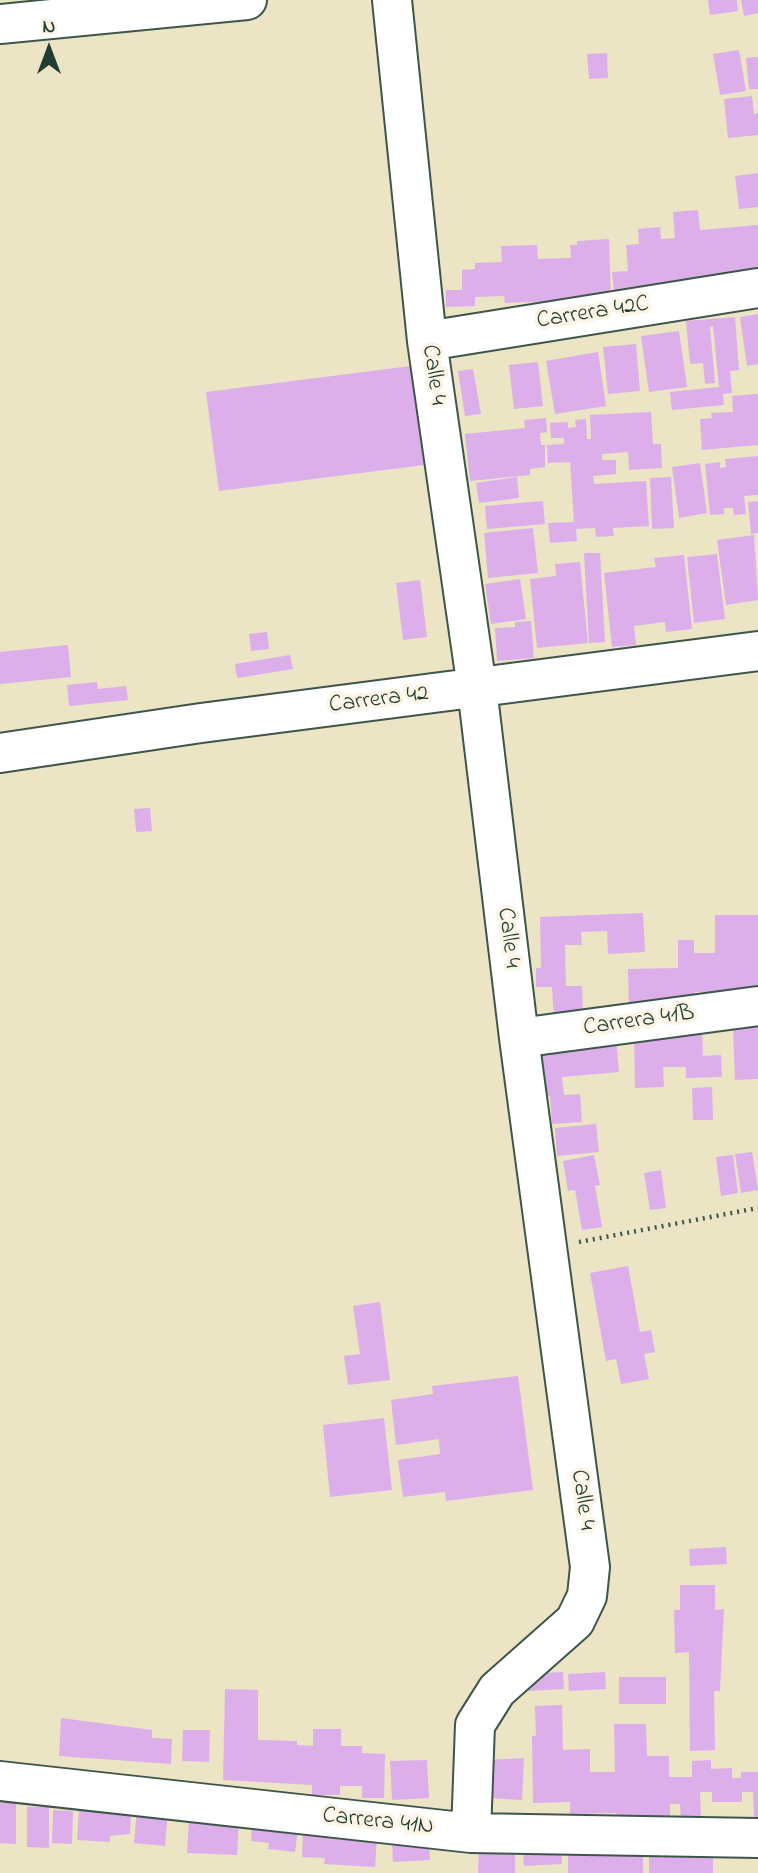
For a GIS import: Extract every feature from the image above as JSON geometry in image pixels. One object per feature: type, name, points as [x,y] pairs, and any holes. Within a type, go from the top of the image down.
[{"type":"street","points":[[0,24],[247,0]]},
{"type":"street","name":"Calle 4","points":[[392,0],[427,341],[477,688],[519,1038],[590,1567],[587,1596],[575,1621],[497,1690],[475,1725],[471,1833]]},
{"type":"street","name":"Carrera 42C","points":[[427,341],[758,288]]},
{"type":"street","name":"Carrera 42","points":[[0,752],[758,651]]},
{"type":"street","name":"Carrera 41B","points":[[519,1038],[758,1006]]},
{"type":"street","name":"Carrera 41N","points":[[0,1782],[471,1833],[758,1838]]},
{"type":"path","points":[[547,1245],[598,1240],[758,1208]]},
{"type":"building","points":[[708,0],[737,0],[738,11],[710,15]]},
{"type":"building","points":[[741,0],[758,0],[758,13],[744,16]]},
{"type":"building","points":[[739,50],[746,91],[720,95],[713,54]]},
{"type":"building","points":[[607,53],[608,78],[589,79],[587,54]]},
{"type":"building","points":[[758,57],[758,89],[749,89],[746,58]]},
{"type":"building","points":[[752,96],[754,114],[758,113],[758,135],[728,138],[724,99]]},
{"type":"building","points":[[758,173],[758,207],[739,209],[735,176]]},
{"type":"building","points":[[698,210],[700,230],[758,225],[758,285],[730,281],[614,291],[612,272],[628,271],[626,245],[639,244],[638,229],[660,227],[661,239],[675,238],[673,212]]},
{"type":"building","points":[[609,239],[611,299],[505,303],[504,296],[475,297],[475,306],[446,307],[446,290],[462,290],[462,270],[475,269],[475,263],[502,262],[501,246],[537,245],[538,259],[571,258],[570,245],[577,245],[577,241]]},
{"type":"building","points":[[758,314],[758,364],[747,366],[740,317]]},
{"type":"building","points":[[735,317],[739,370],[730,371],[732,393],[723,394],[724,405],[672,410],[670,392],[719,387],[713,326],[710,327],[715,383],[705,384],[703,363],[690,364],[686,321]]},
{"type":"building","points":[[679,331],[687,387],[649,392],[641,336]]},
{"type":"building","points":[[636,344],[640,391],[608,394],[603,347]]},
{"type":"building","points":[[598,352],[606,406],[555,414],[546,361]]},
{"type":"building","points":[[538,362],[543,406],[514,409],[509,365]]},
{"type":"building","points":[[411,366],[424,465],[219,491],[206,392]]},
{"type":"building","points":[[473,369],[481,414],[465,416],[458,371]]},
{"type":"building","points":[[758,394],[758,445],[702,450],[700,419],[712,418],[711,413],[733,412],[732,396]]},
{"type":"building","points":[[651,412],[653,444],[661,444],[662,468],[629,470],[628,452],[602,454],[602,460],[616,460],[616,474],[593,476],[594,484],[646,481],[649,526],[613,528],[614,536],[596,537],[595,528],[576,529],[577,541],[550,543],[548,523],[574,522],[570,462],[548,463],[547,445],[564,444],[564,438],[551,438],[550,423],[568,422],[568,428],[576,427],[575,420],[586,419],[587,439],[591,439],[590,415]]},
{"type":"building","points":[[546,418],[547,432],[540,433],[541,445],[545,445],[545,467],[530,469],[530,475],[470,481],[465,434],[525,428],[524,420]]},
{"type":"building","points":[[758,456],[758,495],[744,496],[746,514],[734,515],[733,508],[724,508],[724,514],[710,515],[705,464],[720,462],[720,468],[726,467],[725,459]]},
{"type":"building","points":[[700,463],[707,513],[679,518],[672,467]]},
{"type":"building","points":[[517,477],[519,498],[479,503],[476,483]]},
{"type":"building","points":[[671,477],[674,528],[652,529],[650,478]]},
{"type":"building","points":[[543,501],[545,524],[487,529],[485,506]]},
{"type":"building","points":[[758,501],[758,533],[751,534],[748,502]]},
{"type":"building","points":[[533,528],[538,573],[488,578],[484,533]]},
{"type":"building","points":[[754,535],[758,600],[726,605],[717,540]]},
{"type":"building","points":[[584,553],[600,553],[605,642],[589,643]]},
{"type":"building","points":[[717,554],[725,619],[694,623],[687,557]]},
{"type":"building","points":[[684,555],[692,629],[666,632],[665,622],[634,626],[636,645],[612,647],[604,573],[656,567],[654,558]]},
{"type":"building","points":[[580,562],[588,643],[537,648],[530,579],[556,576],[555,564]]},
{"type":"building","points":[[520,579],[526,619],[491,624],[485,584]]},
{"type":"building","points":[[420,580],[427,637],[403,640],[396,583]]},
{"type":"building","points":[[531,621],[534,658],[497,661],[495,628],[515,627],[515,622]]},
{"type":"building","points":[[267,632],[269,649],[251,651],[249,634]]},
{"type":"building","points":[[68,645],[71,677],[0,684],[0,652]]},
{"type":"building","points":[[290,655],[293,669],[237,678],[235,664]]},
{"type":"building","points":[[97,682],[98,689],[126,686],[128,700],[69,706],[67,685]]},
{"type":"building","points":[[150,808],[152,831],[136,832],[134,809]]},
{"type":"building","points":[[643,913],[645,952],[608,954],[607,931],[581,932],[582,945],[565,945],[566,986],[582,986],[583,1018],[554,1019],[552,987],[536,987],[536,968],[541,968],[540,917]]},
{"type":"building","points":[[715,915],[758,915],[758,992],[695,992],[695,1004],[629,1015],[628,969],[678,968],[678,940],[694,940],[694,953],[715,953]]},
{"type":"building","points":[[702,1027],[703,1056],[721,1055],[722,1077],[686,1078],[686,1067],[663,1067],[664,1087],[635,1088],[634,1034]]},
{"type":"building","points":[[758,1027],[758,1079],[735,1080],[733,1028]]},
{"type":"building","points":[[616,1039],[619,1072],[562,1077],[564,1095],[580,1094],[582,1122],[552,1124],[550,1096],[544,1096],[541,1045]]},
{"type":"building","points":[[712,1087],[713,1120],[693,1120],[692,1088]]},
{"type":"building","points":[[596,1124],[599,1152],[557,1156],[555,1128]]},
{"type":"building","points":[[752,1152],[758,1190],[741,1193],[735,1154]]},
{"type":"building","points":[[594,1155],[600,1185],[595,1186],[602,1227],[582,1230],[575,1190],[568,1191],[563,1161]]},
{"type":"building","points":[[733,1155],[738,1193],[721,1196],[716,1157]]},
{"type":"building","points":[[661,1170],[666,1208],[650,1210],[644,1173]]},
{"type":"building","points":[[628,1266],[640,1332],[651,1330],[655,1352],[644,1354],[649,1379],[621,1384],[616,1359],[606,1361],[590,1273]]},
{"type":"building","points":[[380,1302],[390,1380],[348,1385],[344,1356],[360,1354],[353,1306]]},
{"type":"building","points":[[518,1376],[533,1490],[446,1501],[445,1492],[403,1497],[398,1460],[440,1454],[439,1439],[396,1445],[391,1400],[433,1394],[432,1386]]},
{"type":"building","points":[[384,1418],[392,1490],[330,1497],[323,1425]]},
{"type":"building","points":[[726,1547],[727,1564],[690,1566],[689,1549]]},
{"type":"building","points":[[680,1585],[715,1585],[715,1610],[724,1609],[720,1691],[714,1691],[715,1750],[690,1751],[689,1652],[675,1653],[674,1610],[680,1610]]},
{"type":"building","points":[[563,1672],[564,1689],[527,1691],[526,1674]]},
{"type":"building","points":[[605,1672],[606,1689],[569,1691],[568,1674]]},
{"type":"building","points":[[619,1677],[666,1677],[666,1704],[619,1704]]},
{"type":"building","points":[[225,1689],[258,1690],[258,1740],[297,1741],[297,1745],[313,1746],[313,1729],[341,1729],[341,1746],[362,1746],[362,1753],[385,1754],[384,1798],[362,1798],[362,1786],[340,1786],[340,1795],[312,1795],[312,1785],[223,1780]]},
{"type":"building","points":[[562,1705],[563,1750],[590,1749],[590,1772],[615,1772],[614,1724],[646,1724],[647,1756],[669,1756],[669,1777],[692,1777],[692,1761],[711,1760],[711,1769],[732,1768],[732,1778],[741,1778],[741,1772],[758,1772],[758,1818],[754,1818],[753,1792],[742,1792],[742,1802],[712,1802],[712,1792],[700,1792],[701,1820],[681,1820],[680,1804],[670,1804],[670,1821],[616,1818],[616,1813],[570,1814],[570,1802],[533,1803],[532,1736],[536,1736],[535,1706]]},
{"type":"building","points":[[61,1718],[152,1730],[152,1738],[172,1739],[171,1764],[59,1756]]},
{"type":"building","points":[[183,1730],[210,1730],[209,1762],[182,1761]]},
{"type":"building","points":[[524,1758],[522,1800],[488,1798],[487,1760]]},
{"type":"building","points":[[427,1760],[429,1798],[392,1800],[390,1761]]},
{"type":"building","points":[[0,1803],[16,1803],[16,1844],[0,1843]]},
{"type":"building","points":[[27,1807],[49,1807],[49,1848],[27,1847]]},
{"type":"building","points":[[137,1809],[168,1812],[165,1846],[134,1843]]},
{"type":"building","points":[[53,1810],[73,1811],[72,1844],[52,1843]]},
{"type":"building","points":[[79,1810],[131,1812],[130,1834],[110,1836],[110,1842],[77,1840]]},
{"type":"building","points":[[189,1820],[239,1823],[237,1855],[187,1853]]},
{"type":"building","points":[[252,1825],[298,1829],[295,1852],[268,1849],[269,1843],[251,1841]]},
{"type":"building","points":[[303,1833],[377,1837],[375,1867],[324,1864],[325,1858],[302,1857]]},
{"type":"building","points":[[429,1843],[430,1860],[393,1862],[392,1845]]},
{"type":"building","points":[[479,1843],[515,1843],[515,1873],[478,1873]]},
{"type":"building","points":[[561,1847],[562,1864],[524,1866],[523,1849]]},
{"type":"building","points":[[649,1849],[713,1849],[713,1873],[649,1873]]},
{"type":"building","points":[[568,1851],[643,1852],[643,1873],[568,1873]]}]
